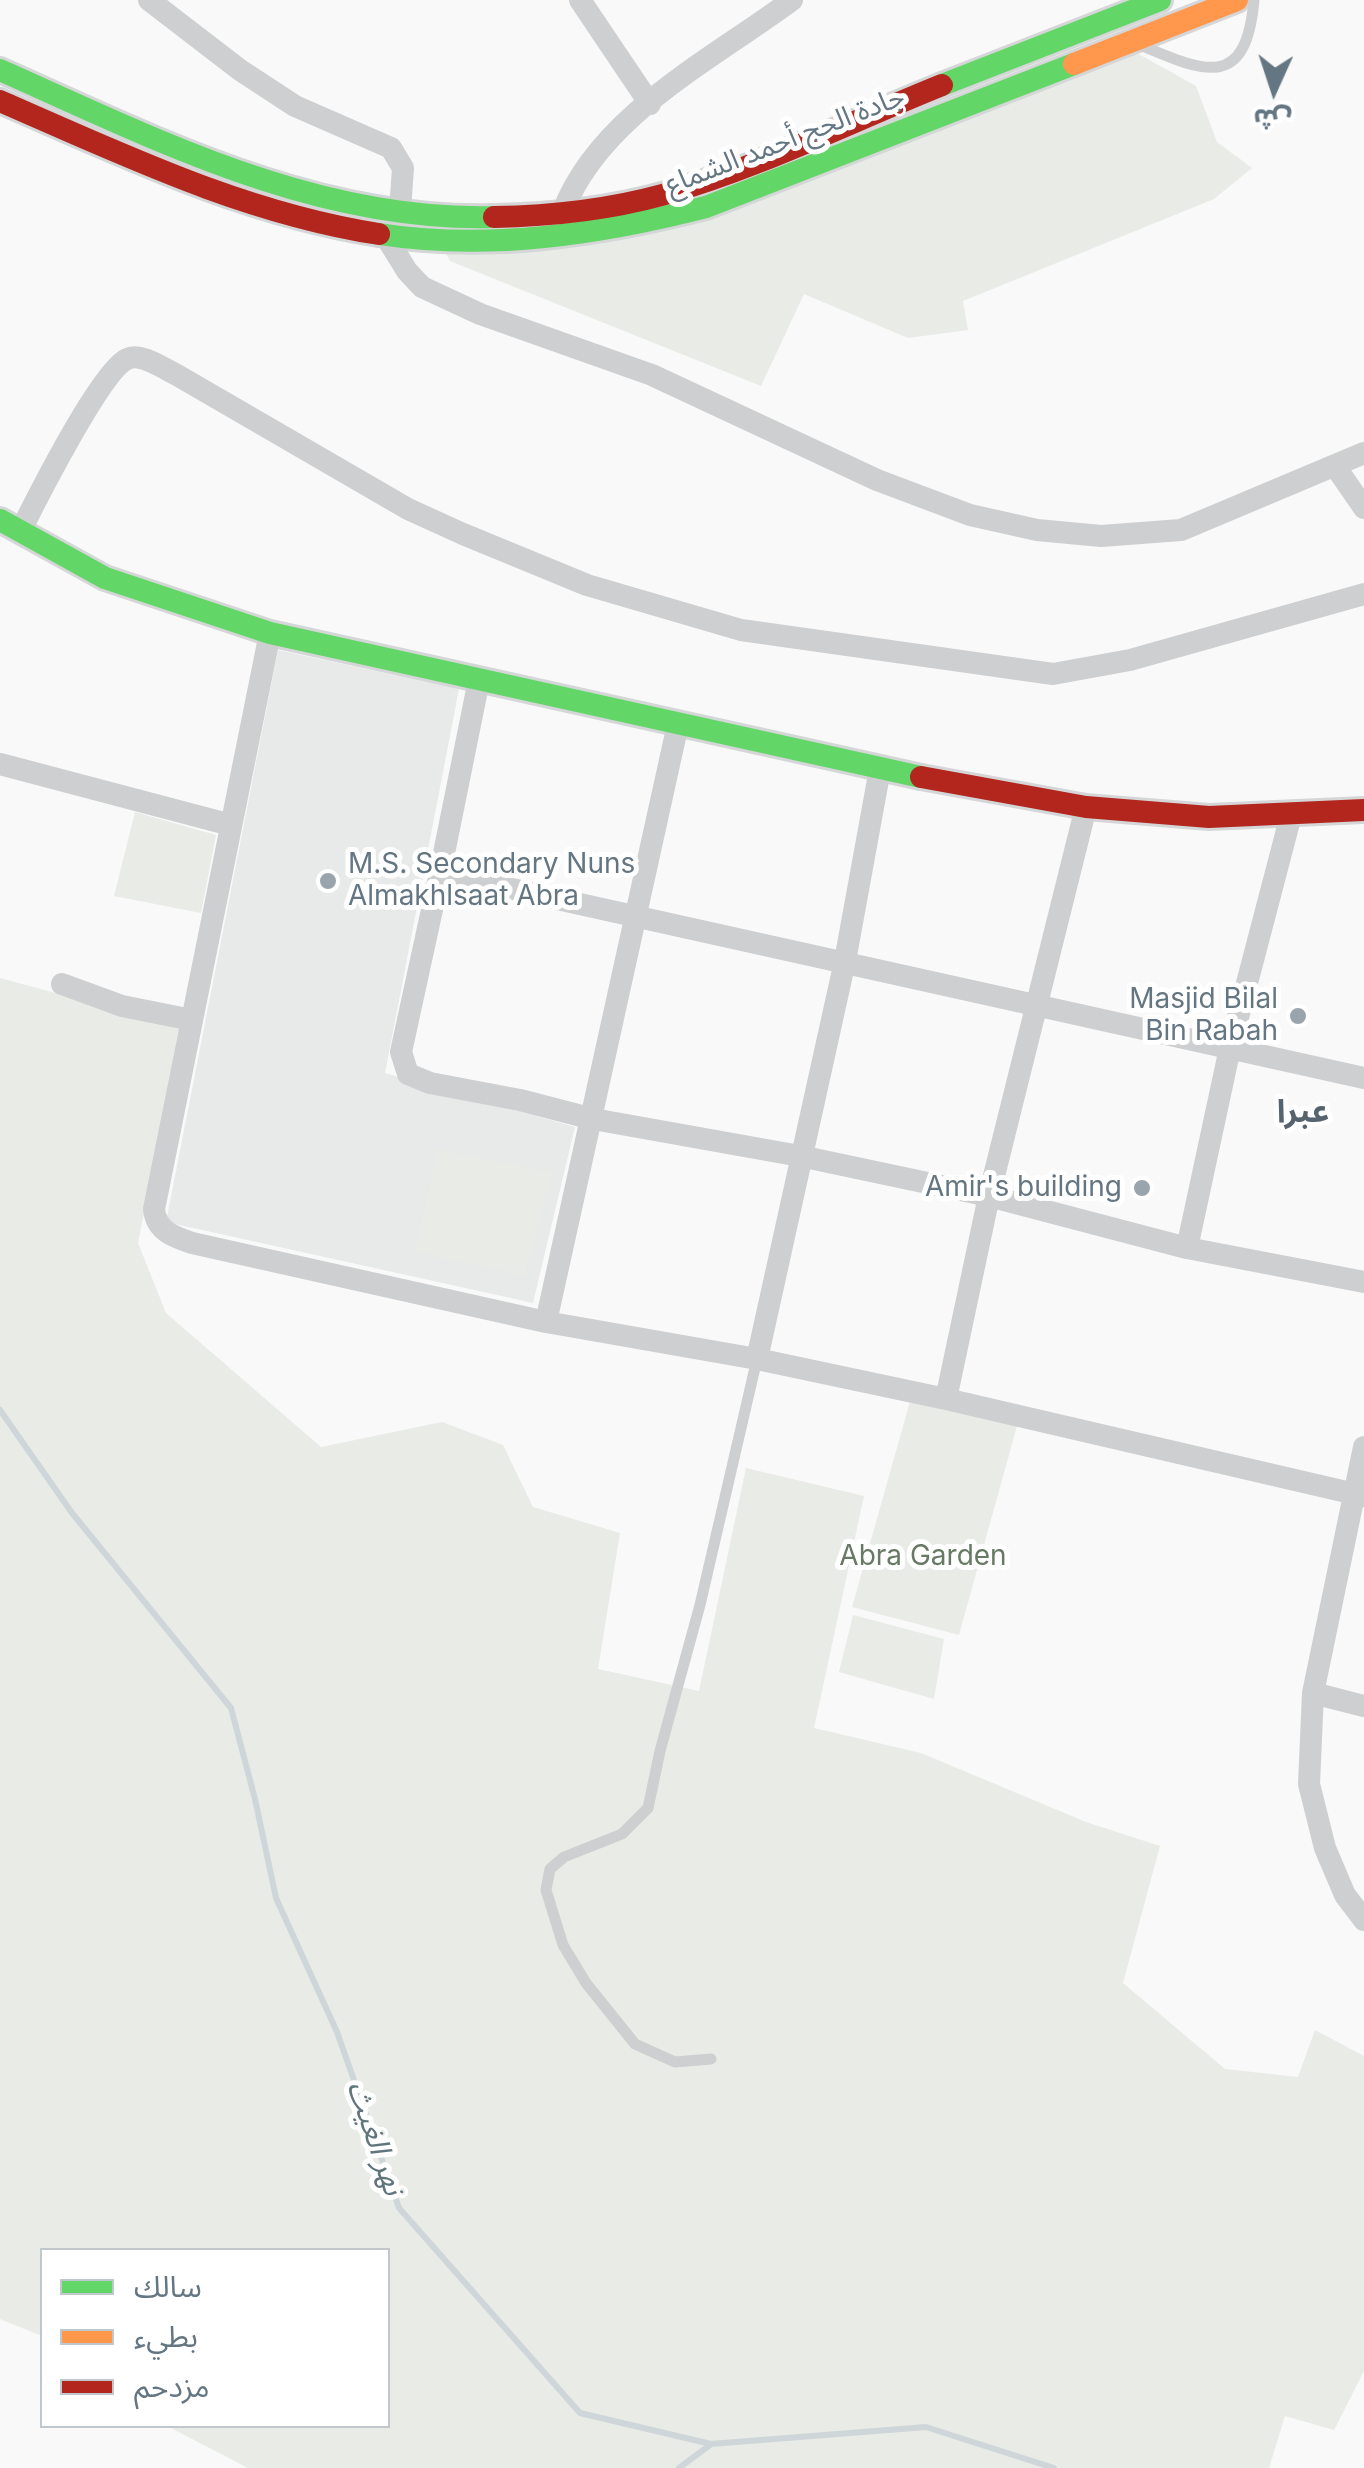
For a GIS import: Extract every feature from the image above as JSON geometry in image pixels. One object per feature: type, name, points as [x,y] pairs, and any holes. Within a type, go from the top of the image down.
[{"type":"main road","name":"جادة الحج أحمد الشماع","points":[[0,70],[229,170],[347,203],[462,218],[522,216],[652,196],[702,182],[1160,0]]},
{"type":"main road","name":"جادة الحج أحمد الشماع","points":[[0,101],[204,187],[282,214],[386,237],[516,242],[570,237],[706,208],[1236,0]]},
{"type":"main road","points":[[10,525],[106,578],[270,633],[880,769],[1086,807],[1209,816],[1364,810]]},
{"type":"street","points":[[150,0],[240,70],[295,106],[391,148],[403,168],[400,211]]},
{"type":"street","points":[[580,0],[650,104]]},
{"type":"street","points":[[563,211],[574,183],[597,151],[712,53],[792,0]]},
{"type":"street","points":[[386,237],[422,287],[480,314],[652,375],[877,480],[970,514],[1037,530],[1100,536],[1181,530],[1364,453]]},
{"type":"street","points":[[10,525],[40,490],[99,391],[118,366],[136,357],[177,375],[408,509],[463,534],[587,585],[742,630],[1053,674],[1130,660],[1364,594]]},
{"type":"street","points":[[1335,466],[1364,508]]},
{"type":"street","points":[[270,633],[154,1209],[162,1229],[192,1244],[546,1322],[758,1359],[946,1399],[1360,1495]]},
{"type":"street","points":[[479,680],[401,1052],[408,1074],[430,1083],[593,1119],[800,1156],[989,1196],[1187,1248],[1364,1282]]},
{"type":"street","points":[[546,1322],[678,724]]},
{"type":"street","points":[[0,764],[231,825]]},
{"type":"street","points":[[758,1359],[845,961],[880,769]]},
{"type":"street","points":[[946,1399],[989,1196],[1086,807]]},
{"type":"street","points":[[1187,1248],[1230,1048],[1291,814]]},
{"type":"street","points":[[440,873],[1364,1078]]},
{"type":"street","points":[[62,984],[122,1006],[192,1020]]},
{"type":"street","points":[[1364,1447],[1360,1495],[1313,1694],[1308,1784],[1326,1848],[1346,1895],[1364,1920]]},
{"type":"street","points":[[1313,1694],[1364,1706]]},
{"type":"lane","points":[[1132,41],[1190,66],[1217,68],[1240,57],[1251,35],[1254,0]]},
{"type":"lane","points":[[710,2059],[675,2062],[635,2044],[586,1983],[563,1945],[546,1890],[550,1869],[564,1857],[622,1834],[648,1808],[758,1359]]},
{"type":"shaded area","name":"M.S. Secondary Nuns Almakhlsaat Abra","points":[[278,650],[459,689],[385,1073],[575,1127],[533,1303],[166,1222]]},
{"type":"green space","points":[[1135,52],[1196,86],[1217,142],[1252,168],[1214,199],[963,301],[968,330],[908,338],[804,294],[761,386],[450,261],[445,252]]},
{"type":"green space","points":[[135,812],[216,835],[201,913],[114,896]]},
{"type":"green space","points":[[0,978],[181,1027],[138,1243],[166,1313],[321,1447],[442,1422],[503,1445],[533,1507],[620,1533],[598,1669],[699,1691],[746,1468],[864,1496],[814,1728],[921,1753],[1086,1822],[1160,1846],[1123,1983],[1225,2069],[1298,2077],[1315,2030],[1364,2056],[1364,2371],[1334,2430],[1285,2416],[1269,2468],[248,2468],[171,2428],[390,2428],[390,2248],[40,2248],[40,2335],[0,2319]]},
{"type":"green space","points":[[438,1149],[552,1172],[525,1276],[415,1252]]},
{"type":"green space","name":"Abra Garden","points":[[911,1398],[1017,1426],[959,1635],[852,1607]]},
{"type":"green space","points":[[853,1615],[944,1639],[934,1699],[839,1672]]},
{"type":"waterway","name":"نهر الغيث","points":[[0,1410],[72,1513],[231,1708],[276,1898],[337,2032],[399,2208],[580,2413],[711,2444],[926,2427],[1054,2468]]},
{"type":"waterway","points":[[679,2468],[710,2445]]},
{"type":"traffic: fast","points":[[942,85],[1160,0]]},
{"type":"traffic: fast","points":[[379,234],[462,241],[544,237],[626,225],[706,207],[1074,64]]},
{"type":"traffic: fast","points":[[0,70],[179,149],[301,191],[364,206],[428,215],[494,217]]},
{"type":"traffic: fast","points":[[0,520],[105,578],[270,633],[921,777]]},
{"type":"traffic: slow","points":[[1074,64],[1237,0]]},
{"type":"traffic: jam","points":[[494,217],[579,211],[662,195],[769,158],[942,85]]},
{"type":"traffic: jam","points":[[0,101],[232,197],[379,234]]},
{"type":"traffic: jam","points":[[921,777],[1086,807],[1209,817],[1364,810]]},
{"type":"place","name":"M.S. Secondary Nuns Almakhlsaat Abra","points":[[328,881]]},
{"type":"place","name":"Masjid Bilal Bin Rabah","points":[[1298,1016]]},
{"type":"place","name":"Amir's building","points":[[1142,1188]]},
{"type":"district","name":"عبرا","points":[[1303,1112]]}]
